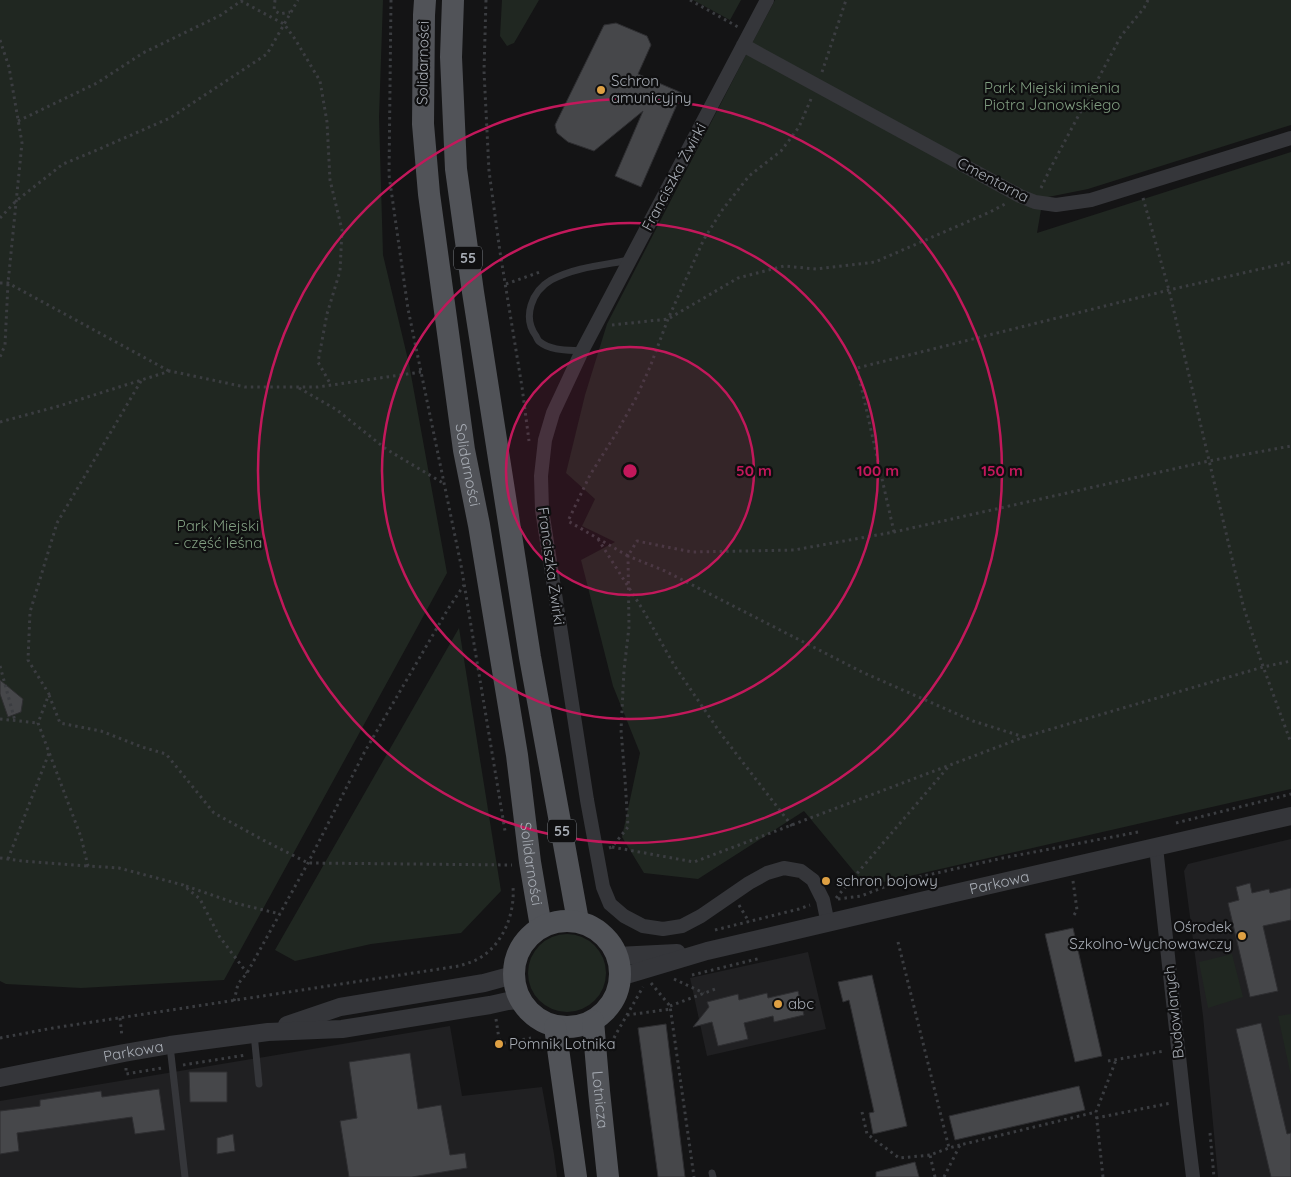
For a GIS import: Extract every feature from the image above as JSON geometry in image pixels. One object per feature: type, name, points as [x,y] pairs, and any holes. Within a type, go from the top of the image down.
[{"type":"main road","name":"Solidarności","points":[[453,0],[451,57],[457,179],[530,657],[578,921]]},
{"type":"main road","name":"Solidarności","points":[[424,5],[422,124],[429,194],[464,450],[479,525],[515,745],[540,927]]},
{"type":"main road","points":[[578,921],[595,928],[608,940],[619,966],[618,990],[613,1002],[593,1021],[581,1026],[568,1028],[555,1026],[534,1017],[520,1000],[515,988],[513,975],[516,956],[526,939],[540,927],[552,922],[578,921]]},
{"type":"main road","name":"Lotnicza","points":[[593,1021],[608,1177]]},
{"type":"main road","points":[[555,1026],[576,1177]]},
{"type":"street","name":"Franciszka Żwirki","points":[[767,0],[582,351],[553,413],[545,440],[541,476],[542,510],[587,800],[603,887],[610,904],[624,916],[643,926],[663,929],[682,926],[700,916],[749,882],[767,873],[784,868],[801,871],[813,880],[829,899],[828,924]]},
{"type":"street","name":"Cmentarna","points":[[747,39],[817,85],[1020,196],[1035,202],[1056,205],[1091,200],[1291,138]]},
{"type":"street","name":"Parkowa","points":[[619,966],[708,951],[1291,816]]},
{"type":"street","name":"Budowlanych","points":[[1156,847],[1193,1177]]},
{"type":"street","name":"Parkowa","points":[[261,1033],[340,1007],[484,983],[513,975]]},
{"type":"street","name":"Parkowa","points":[[0,1078],[170,1045],[261,1033],[342,1029],[520,1000]]},
{"type":"lane","points":[[582,351],[556,349],[540,342],[532,330],[529,316],[531,303],[538,291],[550,281],[570,271],[630,260]]},
{"type":"lane","points":[[259,1084],[261,1033]]},
{"type":"lane","points":[[170,1045],[185,1177]]},
{"type":"path","points":[[275,0],[274,10],[280,14],[290,12]]},
{"type":"path","points":[[0,218],[16,201],[63,164],[170,118],[267,54],[298,0]]},
{"type":"path","points":[[391,0],[389,175],[408,309],[464,584],[506,836]]},
{"type":"path","points":[[690,0],[747,39]]},
{"type":"path","points":[[846,0],[817,85],[799,127],[781,151],[749,176],[723,209],[704,239],[668,319],[636,398],[590,475],[568,521],[628,556],[665,571],[862,672],[973,721],[1024,737]]},
{"type":"path","points":[[1035,202],[1050,169],[1120,36],[1144,8],[1148,0]]},
{"type":"path","points":[[18,121],[97,83],[143,53],[221,15],[241,1],[284,24],[320,81],[327,122],[330,180],[342,230],[340,271],[327,314],[318,362],[331,385]]},
{"type":"path","points":[[0,40],[9,67],[22,143],[8,283],[5,346],[0,358]]},
{"type":"path","points":[[1139,186],[1169,290],[1243,604],[1263,667],[1291,743]]},
{"type":"path","points":[[595,327],[668,319],[738,278],[784,266],[816,269],[875,262],[990,212],[1020,196]]},
{"type":"path","points":[[894,532],[857,368],[1169,290],[1291,262]]},
{"type":"path","points":[[506,284],[548,269],[555,278]]},
{"type":"path","points":[[0,283],[8,283],[170,371],[245,387],[318,387],[421,372]]},
{"type":"path","points":[[0,422],[60,406],[170,371]]},
{"type":"path","points":[[141,381],[57,523],[30,612],[28,660],[49,694],[60,723],[101,731],[166,754],[214,813],[308,863],[512,865]]},
{"type":"path","points":[[298,387],[336,410],[386,449],[444,484]]},
{"type":"path","points":[[612,848],[628,827],[621,730],[624,670],[629,627],[628,556],[637,541],[692,552],[794,550],[894,532],[1209,461],[1291,446]]},
{"type":"path","points":[[597,538],[643,610],[674,665],[700,704],[792,826]]},
{"type":"path","points":[[234,1001],[238,984],[247,973],[308,863],[364,753],[464,584]]},
{"type":"path","points":[[596,849],[612,848],[694,862],[1024,737],[1291,660]]},
{"type":"path","points":[[0,666],[15,721]]},
{"type":"path","points":[[49,694],[38,723],[81,837],[88,866]]},
{"type":"path","points":[[0,719],[38,723]]},
{"type":"path","points":[[8,859],[49,752]]},
{"type":"path","points":[[829,899],[950,765]]},
{"type":"path","points":[[1172,824],[1291,794]]},
{"type":"path","points":[[706,932],[799,909],[829,899],[860,896],[897,882],[1003,858],[1144,831]]},
{"type":"path","points":[[0,858],[119,868],[183,885],[235,903],[280,914]]},
{"type":"path","points":[[510,858],[512,874]]},
{"type":"path","points":[[1072,878],[1077,910],[1074,915]]},
{"type":"path","points":[[0,1038],[53,1028],[459,966],[478,959],[496,944],[510,919],[514,900],[513,883]]},
{"type":"path","points":[[183,885],[200,899],[219,936],[247,973]]},
{"type":"path","points":[[898,942],[949,1148]]},
{"type":"path","points":[[667,981],[767,956]]},
{"type":"path","points":[[674,979],[704,993]]},
{"type":"path","points":[[613,1042],[626,1015],[647,980],[670,1007],[694,1177]]},
{"type":"path","points":[[652,985],[660,983]]},
{"type":"path","points":[[626,1015],[670,1007],[718,988]]},
{"type":"path","points":[[496,1018],[499,1039],[504,1043],[531,1038]]},
{"type":"path","points":[[1108,1061],[1178,1049]]},
{"type":"path","points":[[1103,1177],[1096,1112],[1116,1060]]},
{"type":"path","points":[[1096,1118],[1184,1100]]},
{"type":"path","points":[[862,1112],[867,1134],[899,1158],[930,1154],[1096,1112]]},
{"type":"path","points":[[1210,1133],[1214,1177]]},
{"type":"path","points":[[944,1177],[960,1145]]},
{"type":"path","points":[[930,1154],[936,1177]]},
{"type":"shaded area","points":[[1291,839],[1291,1177],[1218,1177],[1203,1016],[1184,871],[1188,864]]},
{"type":"shaded area","points":[[808,952],[826,1029],[707,1056],[690,978]]},
{"type":"shaded area","points":[[450,1026],[462,1096],[542,1087],[557,1177],[0,1177],[0,1101]]},
{"type":"green space","name":"Park Miejski - część leśna","points":[[0,0],[383,0],[379,117],[383,255],[409,364],[447,573],[224,980],[81,988],[6,984],[0,981]]},
{"type":"green space","points":[[502,0],[539,0],[514,43],[507,46],[500,36]]},
{"type":"green space","points":[[693,0],[741,0],[730,20]]},
{"type":"green space","name":"Park Miejski imienia Piotra Janowskiego","points":[[775,0],[1291,0],[1291,125],[1088,189],[1043,198],[1037,233],[1291,152],[1291,789],[866,886],[804,811],[698,879],[644,873],[622,837],[640,753],[613,686],[581,560],[615,542],[582,526],[595,499],[566,473],[585,395],[607,324]]},
{"type":"green space","points":[[459,628],[501,891],[461,933],[371,944],[295,961],[275,950]]},
{"type":"green space","points":[[567,934],[582,937],[599,951],[603,958],[606,973],[603,988],[589,1005],[582,1009],[567,1012],[552,1009],[535,995],[531,988],[528,973],[531,958],[545,941],[552,937]]},
{"type":"green space","points":[[1232,954],[1243,997],[1208,1008],[1199,962]]},
{"type":"green space","points":[[1291,1014],[1291,1076],[1278,1016]]},
{"type":"building","name":"Schron amunicyjny","points":[[616,23],[647,36],[651,45],[638,74],[682,93],[641,187],[615,176],[643,111],[594,151],[568,142],[557,133],[555,125],[604,25]]},
{"type":"building","points":[[0,680],[23,699],[21,712],[8,717],[0,694]]},
{"type":"building","points":[[1250,883],[1252,893],[1269,889],[1270,893],[1291,888],[1291,920],[1263,926],[1278,991],[1250,997],[1228,903],[1239,900],[1236,887]]},
{"type":"building","points":[[1073,928],[1102,1056],[1075,1062],[1045,934]]},
{"type":"building","points":[[872,975],[907,1126],[873,1134],[869,1113],[874,1112],[849,1000],[843,1002],[838,982]]},
{"type":"building","points":[[798,991],[804,1015],[774,1022],[773,1016],[744,1023],[748,1039],[718,1046],[712,1022],[693,1027],[709,1007],[707,1002],[738,994],[739,1000],[767,993],[768,998]]},
{"type":"building","points":[[1261,1023],[1287,1134],[1291,1133],[1291,1177],[1271,1177],[1236,1029]]},
{"type":"building","points":[[666,1024],[685,1177],[658,1177],[638,1028]]},
{"type":"building","points":[[410,1053],[418,1109],[441,1105],[450,1155],[465,1153],[467,1168],[412,1177],[349,1177],[340,1121],[357,1118],[349,1062]]},
{"type":"building","points":[[189,1072],[227,1072],[227,1102],[190,1102]]},
{"type":"building","points":[[1079,1086],[1085,1110],[955,1140],[949,1116]]},
{"type":"building","points":[[159,1089],[165,1130],[135,1134],[132,1117],[17,1133],[19,1151],[0,1154],[0,1111],[40,1106],[40,1100],[101,1091],[102,1097]]},
{"type":"building","points":[[233,1134],[235,1151],[217,1154],[217,1138]]},
{"type":"building","points":[[915,1162],[919,1177],[876,1177],[876,1172]]},
{"type":"place","name":"Schron amunicyjny","points":[[601,90]]},
{"type":"place","name":"schron bojowy","points":[[826,881]]},
{"type":"place","name":"Ośrodek Szkolno-Wychowawczy","points":[[1242,936]]},
{"type":"place","name":"abc","points":[[778,1004]]},
{"type":"place","name":"Pomnik Lotnika","points":[[499,1044]]}]
